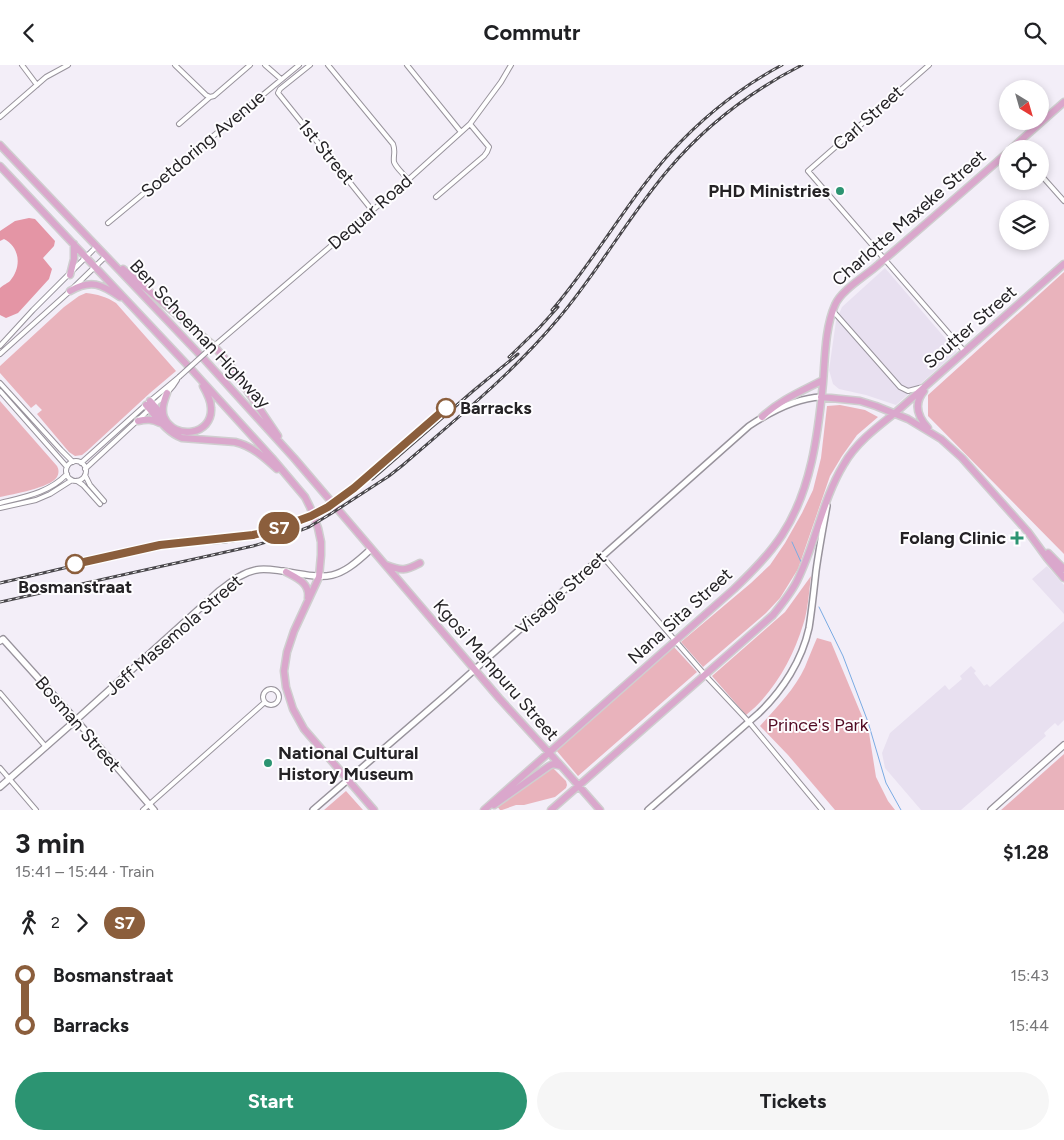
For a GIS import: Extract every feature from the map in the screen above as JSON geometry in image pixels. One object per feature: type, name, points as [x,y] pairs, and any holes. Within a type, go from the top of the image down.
[{"type":"main road","points":[[1024,140],[1064,102]]},
{"type":"main road","name":"Ben Schoeman Highway","points":[[0,145],[204,359],[288,452],[371,549]]},
{"type":"main road","name":"Charlotte Maxeke Street","points":[[821,397],[825,350],[833,311],[840,298],[852,285],[885,260],[999,160]]},
{"type":"main road","name":"Ben Schoeman Highway","points":[[0,166],[192,370],[305,497],[318,528],[321,555],[318,577],[294,631],[287,652],[284,671],[286,687],[293,709],[304,729],[374,810]]},
{"type":"main road","points":[[70,275],[74,259],[74,244]]},
{"type":"main road","points":[[108,257],[133,276],[213,347],[230,365],[288,452]]},
{"type":"main road","name":"Soutter Street","points":[[895,413],[1064,264]]},
{"type":"main road","points":[[70,291],[83,284],[95,284],[116,294],[132,305]]},
{"type":"main road","points":[[150,405],[173,428],[179,431],[195,432],[208,422],[211,414],[209,397],[202,383],[192,370]]},
{"type":"main road","points":[[938,375],[921,395],[918,402],[921,420],[962,457],[1028,532],[1064,569]]},
{"type":"main road","points":[[762,417],[786,399],[823,380]]},
{"type":"main road","points":[[164,417],[164,404],[167,393]]},
{"type":"main road","points":[[821,397],[860,401],[876,406],[895,413],[941,439]]},
{"type":"main road","name":"Nana Sita Street","points":[[485,810],[734,589],[769,553],[783,535],[799,504],[812,461],[821,397]]},
{"type":"main road","points":[[150,405],[168,430],[176,436],[235,442],[253,448],[305,497]]},
{"type":"main road","points":[[551,810],[773,615],[797,582],[830,489],[844,464],[851,453],[872,431],[895,413]]},
{"type":"main road","points":[[138,421],[154,419],[164,425]]},
{"type":"main road","points":[[1028,532],[1047,559],[1064,578]]},
{"type":"main road","name":"Kgosi Mampuru Street","points":[[371,549],[474,669],[600,810]]},
{"type":"main road","name":"Jeff Masemola Street","points":[[0,787],[76,721],[219,591],[237,578],[257,569],[318,577],[332,576],[355,563],[371,549]]},
{"type":"main road","points":[[385,565],[402,571],[420,563]]},
{"type":"main road","points":[[286,572],[306,585],[309,591],[307,604]]},
{"type":"main road","name":"Bosman Street","points":[[1,640],[76,721],[154,810]]},
{"type":"main road","points":[[991,810],[1064,745]]},
{"type":"main road","points":[[485,810],[551,765],[563,768]]},
{"type":"street","points":[[22,65],[37,85]]},
{"type":"street","points":[[0,117],[46,77],[68,65]]},
{"type":"street","points":[[176,65],[210,97]]},
{"type":"street","points":[[179,124],[250,65]]},
{"type":"street","name":"Soetdoring Avenue","points":[[108,223],[299,65]]},
{"type":"street","name":"1st Street","points":[[310,65],[278,92],[372,210]]},
{"type":"street","points":[[328,65],[393,144],[395,152],[394,161],[408,179]]},
{"type":"street","points":[[407,65],[461,132]]},
{"type":"street","name":"Dequar Road","points":[[179,378],[470,124],[511,65]]},
{"type":"street","name":"Carl Street","points":[[885,260],[808,171],[929,65]]},
{"type":"street","points":[[268,66],[281,79]]},
{"type":"street","points":[[436,197],[484,156],[488,150],[489,147],[470,124]]},
{"type":"street","points":[[1049,184],[1064,201]]},
{"type":"street","points":[[0,346],[97,247]]},
{"type":"street","points":[[0,354],[95,266],[108,257]]},
{"type":"street","points":[[885,260],[965,352]]},
{"type":"street","points":[[833,311],[900,387],[908,391],[925,387]]},
{"type":"street","points":[[85,469],[138,421],[150,405],[167,393],[179,378]]},
{"type":"street","points":[[81,463],[179,378]]},
{"type":"street","points":[[0,383],[73,462]]},
{"type":"street","points":[[0,391],[67,467],[69,477],[83,485],[102,502],[90,485],[81,463],[76,461],[67,467]]},
{"type":"street","name":"Visagie Street","points":[[313,810],[749,426],[762,417],[789,404],[821,397]]},
{"type":"street","points":[[0,503],[41,492],[57,483],[67,474]]},
{"type":"street","points":[[0,508],[36,500],[74,480],[81,479],[85,475]]},
{"type":"street","points":[[648,810],[749,722],[784,685],[794,666],[809,625],[830,489]]},
{"type":"street","points":[[602,556],[705,675],[749,722],[821,810]]},
{"type":"street","points":[[274,690],[277,693],[278,699],[276,703],[272,705],[265,702],[264,696],[267,691],[274,690]]},
{"type":"street","points":[[0,693],[46,747]]},
{"type":"street","points":[[143,810],[265,702]]},
{"type":"street","points":[[0,768],[36,810]]},
{"type":"shaded area","points":[[29,218],[35,219],[55,241],[54,246],[43,258],[52,269],[49,279],[18,313],[6,318],[0,315],[0,288],[14,276],[18,258],[9,243],[4,239],[0,241],[0,231],[15,221]]},
{"type":"shaded area","points":[[885,268],[957,352],[896,405],[866,395],[839,389],[833,384],[829,370],[836,321],[842,307]]},
{"type":"shaded area","points":[[1047,566],[1064,585],[1064,614],[1032,579]]},
{"type":"shaded area","points":[[1064,621],[1064,720],[1058,726],[1055,723],[1044,733],[1046,736],[961,810],[921,810],[885,768],[882,753],[890,733],[945,685],[949,690],[962,679],[960,676],[971,666],[984,686],[987,684],[990,687]]},
{"type":"green space","points":[[1064,272],[1064,554],[928,416],[928,395]]},
{"type":"green space","points":[[86,293],[102,296],[116,303],[176,371],[87,451],[82,455],[75,456],[69,452],[37,414],[42,410],[36,404],[31,408],[0,373],[0,366],[64,307]]},
{"type":"green space","points":[[0,401],[57,466],[59,471],[57,477],[47,484],[31,490],[0,497]]},
{"type":"green space","points":[[840,405],[865,410],[878,417],[857,435],[830,476],[798,569],[780,598],[766,613],[703,667],[681,642],[770,565],[785,543],[813,490],[821,458],[827,406]]},
{"type":"green space","points":[[811,576],[805,619],[794,650],[781,675],[765,697],[746,715],[712,676],[785,612]]},
{"type":"green space","name":"Prince's Park","points":[[817,638],[831,642],[869,733],[876,777],[888,801],[895,810],[835,810],[788,755],[760,726],[796,683]]},
{"type":"green space","points":[[674,647],[697,672],[578,776],[556,750]]},
{"type":"green space","points":[[1064,754],[1064,810],[1001,810]]},
{"type":"green space","points":[[553,768],[566,781],[567,785],[555,797],[524,805],[516,805],[502,810],[497,806]]},
{"type":"green space","points":[[346,791],[363,810],[324,810]]},
{"type":"waterway","points":[[792,542],[801,562]]},
{"type":"waterway","points":[[819,607],[843,656],[868,722],[886,783],[901,810]]},
{"type":"railway","points":[[552,310],[583,271],[640,190],[671,152],[723,104],[752,83],[782,65]]},
{"type":"railway","points":[[0,602],[253,546],[283,537],[309,527],[389,476],[484,395],[540,339],[573,301],[653,188],[697,139],[747,98],[802,65]]},
{"type":"railway","points":[[509,357],[558,307]]},
{"type":"railway","points":[[372,479],[518,354]]},
{"type":"railway","points":[[292,523],[336,501],[376,470]]},
{"type":"railway","points":[[0,583],[143,551],[172,546],[244,539],[298,524]]},
{"type":"train","name":"S7","points":[[75,564],[160,545],[253,535],[311,516],[328,507],[354,488],[446,408]]},
{"type":"place","name":"PHD Ministries","points":[[840,191]]},
{"type":"place","name":"Barracks","points":[[446,408]]},
{"type":"place","name":"Folang Clinic","points":[[1017,538]]},
{"type":"place","name":"Bosmanstraat","points":[[75,564]]},
{"type":"place","name":"National Cultural History Museum","points":[[268,763]]}]
